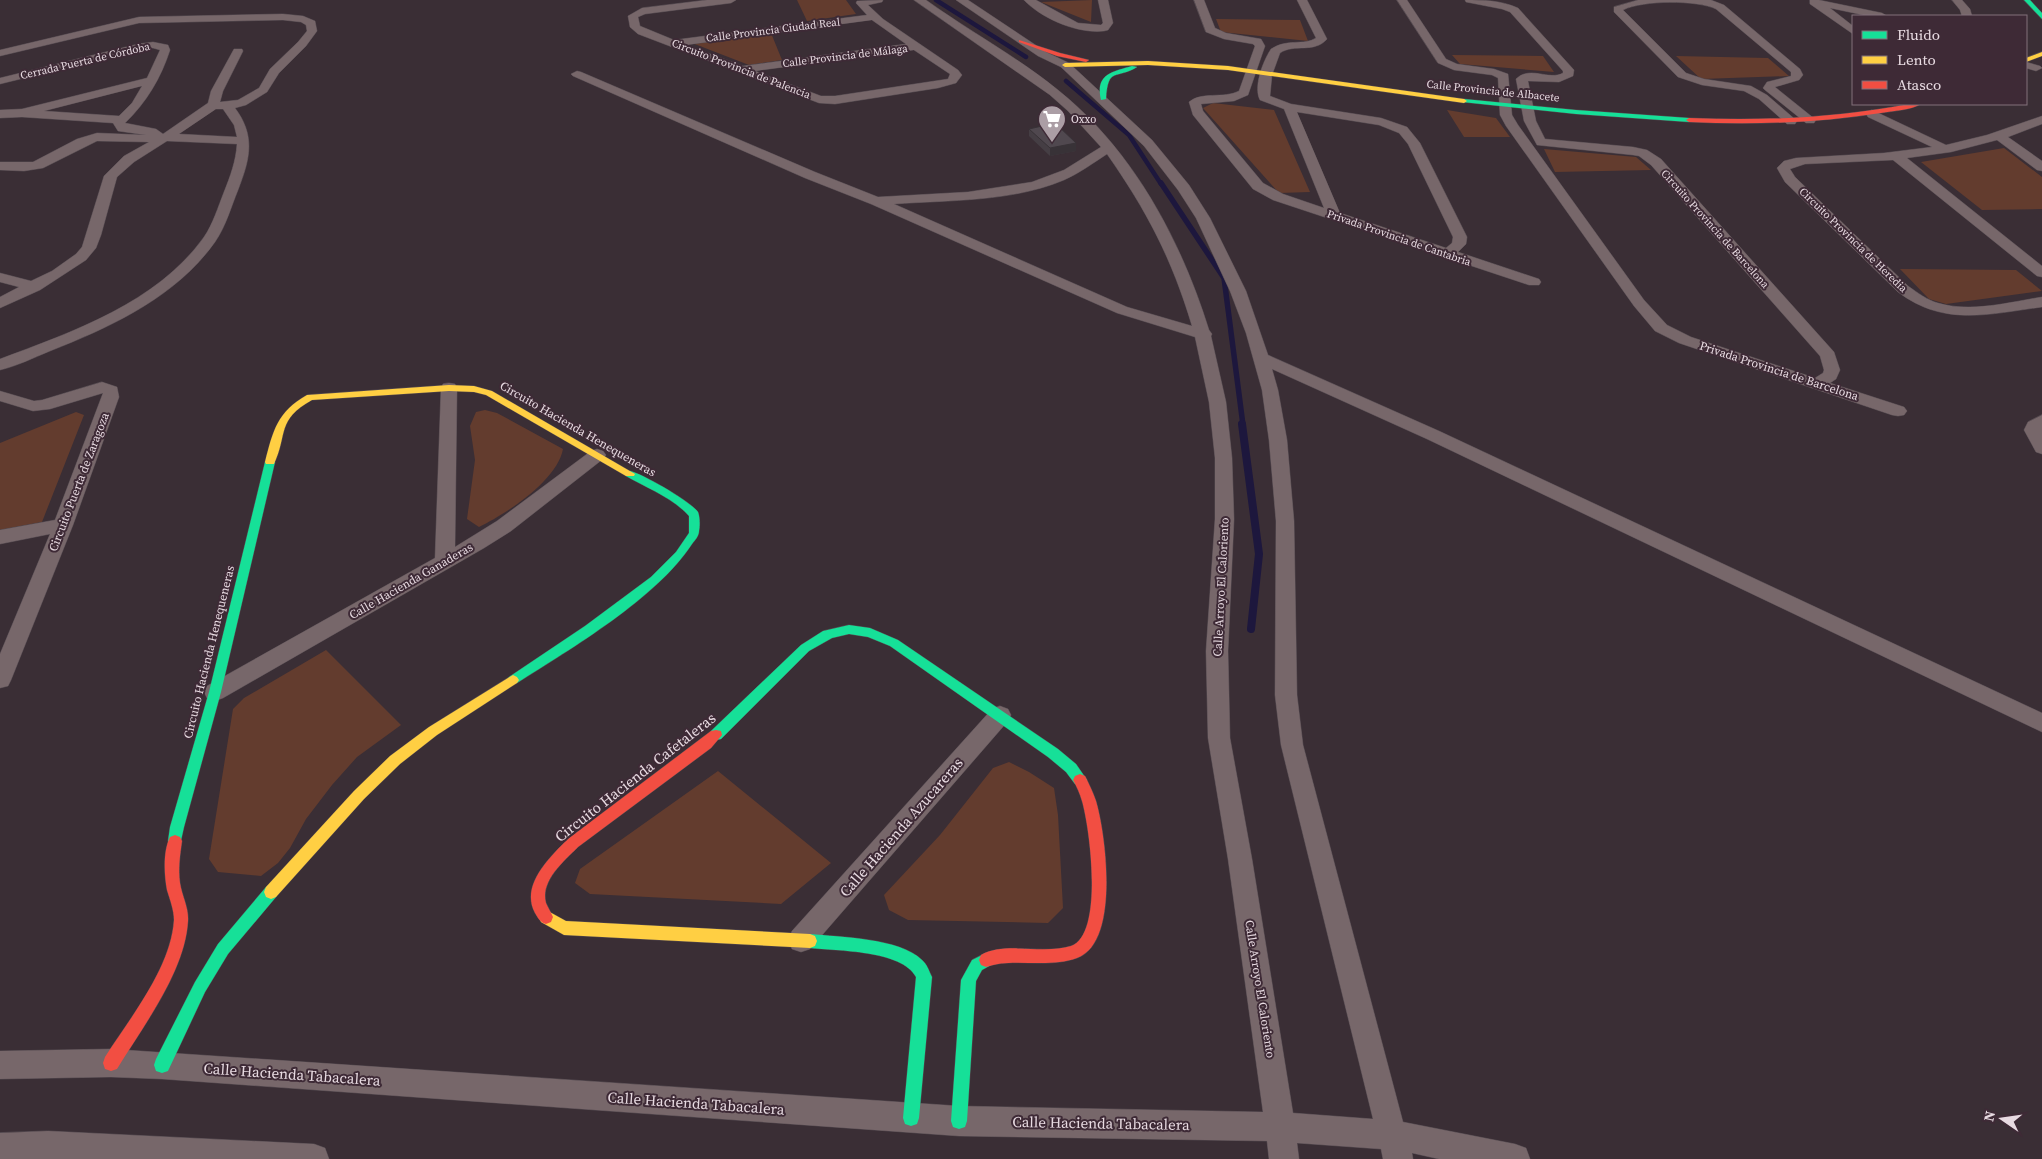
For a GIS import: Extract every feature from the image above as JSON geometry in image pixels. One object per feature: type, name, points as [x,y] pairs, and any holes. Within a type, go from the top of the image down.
[{"type":"street","name":"Circuito Provincia de Palencia","points":[[731,0],[649,10],[633,16],[637,29],[813,97],[826,100],[938,85],[952,81],[955,78],[954,72],[948,67],[874,17],[860,1]]},
{"type":"street","name":"Circuito Provincia de Palencia","points":[[860,1],[878,0]]},
{"type":"street","name":"Calle Arroyo El Caloriento","points":[[919,0],[1026,73],[1069,106],[1108,148],[1140,192],[1157,222],[1177,261],[1204,334],[1216,390],[1224,471],[1225,515],[1216,689],[1220,744],[1249,919],[1284,1159]]},
{"type":"street","points":[[961,0],[1021,41],[1065,65],[1148,143],[1184,188],[1203,218],[1238,292],[1254,333],[1270,390],[1282,474],[1286,521],[1286,695],[1292,745],[1395,1147]]},
{"type":"street","points":[[1029,0],[1077,26],[1091,29],[1104,28],[1108,23],[1103,0]]},
{"type":"street","points":[[1200,0],[1210,30],[1224,36],[1259,43],[1259,52],[1253,71]]},
{"type":"street","points":[[1302,0],[1322,39],[1318,44],[1288,44],[1278,48],[1273,55],[1262,95],[1264,98],[1289,107],[1382,122],[1403,130],[1414,143],[1458,232],[1460,244],[1447,254]]},
{"type":"street","points":[[1402,0],[1442,61],[1454,67],[1494,72],[1504,76],[1506,115],[1524,144]]},
{"type":"street","points":[[1470,0],[1505,6],[1514,10],[1568,70],[1568,74],[1563,78],[1530,76],[1522,79],[1530,121],[1541,142]]},
{"type":"street","points":[[1791,121],[1763,97],[1747,88],[1702,82],[1682,75],[1618,9],[1621,6],[1633,4],[1689,0],[1705,2],[1720,7],[1796,71],[1797,75],[1795,78],[1771,84],[1769,88],[1810,120]]},
{"type":"street","points":[[1957,0],[1965,9],[1967,15]]},
{"type":"street","points":[[2027,0],[2041,16]]},
{"type":"street","points":[[1813,1],[1877,15]]},
{"type":"street","points":[[1813,1],[1852,30]]},
{"type":"street","points":[[0,53],[138,20],[283,17],[311,23],[312,31],[302,44],[274,71],[263,90],[242,102],[220,105],[157,135],[134,140],[98,137],[78,144],[38,165],[0,166]]},
{"type":"street","name":"Calle Provincia Ciudad Real","points":[[672,43],[874,17]]},
{"type":"street","points":[[1021,41],[1059,55],[1102,63]]},
{"type":"street","name":"Cerrada Puerta de Córdoba","points":[[0,82],[138,47],[159,46],[165,50],[151,80],[137,105],[121,120]]},
{"type":"street","name":"Calle Provincia de Málaga","points":[[743,69],[917,46]]},
{"type":"street","points":[[0,365],[70,337],[117,314],[146,297],[190,262],[209,240],[218,224],[241,165],[242,141],[240,125],[220,105],[217,90],[238,51]]},
{"type":"street","points":[[2027,60],[2042,54]]},
{"type":"street","points":[[1103,99],[1102,84],[1104,79],[1115,71],[1150,63]]},
{"type":"street","name":"Calle Provincia de Albacete","points":[[1065,65],[1150,63],[1253,71],[1506,106],[1681,120],[1810,120],[1872,114],[1914,105]]},
{"type":"street","points":[[1026,73],[1065,65]]},
{"type":"street","name":"Privada Provincia de Cantabria","points":[[1253,71],[1246,90],[1241,95],[1195,102],[1195,108],[1252,178],[1266,191],[1334,216],[1534,282]]},
{"type":"street","points":[[577,74],[810,176],[876,201],[1122,310],[1163,324],[1204,334]]},
{"type":"street","points":[[0,114],[22,112],[151,80]]},
{"type":"street","points":[[1289,107],[1334,216]]},
{"type":"street","points":[[1889,111],[1960,145]]},
{"type":"street","points":[[22,112],[121,120],[119,123],[122,128],[157,135],[242,141]]},
{"type":"street","points":[[1872,114],[1943,148]]},
{"type":"street","name":"Circuito Provincia de Heredia","points":[[2042,120],[1999,136],[1960,145],[1896,156],[1802,161],[1786,165],[1783,168],[1790,179],[1902,289],[1920,302],[1933,308],[1961,312],[2042,302]]},
{"type":"street","points":[[2,301],[35,287],[71,265],[89,248],[100,219],[111,176],[157,135]]},
{"type":"street","points":[[1999,136],[2042,167]]},
{"type":"street","name":"Circuito Provincia de Barcelona","points":[[1524,144],[1541,142],[1633,151],[1642,153],[1656,162],[1828,355],[1832,370],[1830,376],[1816,384]]},
{"type":"street","name":"Privada Provincia de Barcelona","points":[[1524,144],[1639,303],[1661,328],[1699,345],[1898,411]]},
{"type":"street","points":[[876,201],[981,193],[1034,186],[1071,172],[1108,148]]},
{"type":"street","points":[[1896,156],[2042,273]]},
{"type":"street","points":[[0,277],[35,287]]},
{"type":"street","points":[[1260,357],[1433,435],[2042,723]]},
{"type":"street","name":"Circuito Puerta de Zaragoza","points":[[0,396],[33,406],[44,405],[102,387],[111,390],[111,397],[63,525],[0,680]]},
{"type":"street","points":[[446,562],[449,388]]},
{"type":"street","name":"Circuito Hacienda Henequeneras","points":[[111,1062],[170,966],[178,945],[181,920],[179,902],[173,884],[172,859],[177,826],[215,692],[279,426],[285,415],[300,402],[310,397],[449,388],[474,389],[489,393],[686,507],[694,515],[696,524],[695,534],[668,569],[589,631],[433,731],[395,760],[359,795],[269,894],[223,950],[200,987],[162,1065]]},
{"type":"street","points":[[2042,420],[2034,426],[2033,430],[2042,448]]},
{"type":"street","name":"Calle Hacienda Ganaderas","points":[[215,692],[446,562],[504,526],[597,455]]},
{"type":"street","points":[[0,537],[63,525]]},
{"type":"street","name":"Circuito Hacienda Cafetaleras","points":[[911,1118],[924,977],[916,964],[902,955],[866,947],[802,940],[564,928],[544,918],[539,909],[537,893],[546,872],[556,858],[573,843],[706,744],[805,648],[828,633],[844,629],[862,630],[877,634],[894,643],[1000,714],[1071,768],[1080,780],[1089,800],[1099,872],[1098,915],[1093,933],[1084,947],[1067,955],[993,956],[977,965],[969,980],[959,1120]]},
{"type":"street","name":"Calle Hacienda Azucareras","points":[[802,940],[1000,714]]},
{"type":"street","name":"Calle Hacienda Tabacalera","points":[[0,1065],[111,1062],[911,1118],[1280,1127],[1395,1147],[1515,1159]]},
{"type":"street","points":[[0,1148],[48,1146],[314,1159]]},
{"type":"shaded area","points":[[797,0],[846,0],[856,14],[807,21]]},
{"type":"shaded area","points":[[1092,0],[1091,22],[1041,2]]},
{"type":"shaded area","points":[[1216,19],[1300,20],[1308,41],[1221,32]]},
{"type":"shaded area","points":[[771,33],[782,60],[749,65],[692,43]]},
{"type":"shaded area","points":[[1452,55],[1543,56],[1554,72],[1460,64]]},
{"type":"shaded area","points":[[1676,56],[1768,58],[1789,76],[1701,79]]},
{"type":"shaded area","points":[[1213,103],[1274,110],[1310,192],[1279,193],[1203,108]]},
{"type":"shaded area","points":[[1447,110],[1496,118],[1510,137],[1464,137]]},
{"type":"shaded area","points":[[2004,148],[2042,177],[2042,209],[1982,210],[1921,162]]},
{"type":"shaded area","points":[[1544,149],[1636,157],[1651,170],[1555,172]]},
{"type":"shaded area","points":[[1900,269],[2016,270],[2042,291],[1946,304],[1929,299]]},
{"type":"shaded area","points":[[485,410],[497,413],[563,449],[559,461],[541,484],[516,505],[479,527],[467,519],[475,460],[470,426],[476,412]]},
{"type":"shaded area","points":[[76,412],[84,415],[42,522],[0,530],[0,443]]},
{"type":"shaded area","points":[[326,650],[401,725],[357,757],[332,785],[306,819],[290,848],[278,863],[261,876],[218,872],[209,859],[233,709],[244,698]]},
{"type":"shaded area","points":[[1009,762],[1054,788],[1058,815],[1063,908],[1048,923],[908,920],[889,910],[884,895],[940,835],[993,768]]},
{"type":"shaded area","points":[[718,771],[831,863],[781,904],[590,894],[575,883],[580,869]]},
{"type":"building","points":[[1055,123],[1076,143],[1050,148],[1029,129]]},
{"type":"waterway","points":[[936,0],[1026,57]]},
{"type":"waterway","points":[[1066,81],[1129,135],[1161,184]]},
{"type":"waterway","points":[[1161,183],[1224,278],[1243,425]]},
{"type":"waterway","points":[[1242,424],[1259,554],[1251,629]]},
{"type":"traffic: fast","points":[[2027,0],[2042,17]]},
{"type":"traffic: fast","points":[[1103,99],[1104,83],[1109,75],[1134,67]]},
{"type":"traffic: fast","points":[[1464,101],[1576,112],[1689,120]]},
{"type":"traffic: fast","points":[[175,841],[177,827],[215,692],[270,462]]},
{"type":"traffic: fast","points":[[513,680],[590,630],[655,580],[680,555],[694,533],[694,515],[690,510],[630,474]]},
{"type":"traffic: fast","points":[[716,735],[805,648],[817,640],[838,631],[859,630],[894,643],[1053,753],[1071,768],[1080,780]]},
{"type":"traffic: fast","points":[[162,1065],[200,987],[223,949],[271,892]]},
{"type":"traffic: fast","points":[[810,941],[850,945],[895,953],[907,958],[920,968],[924,977],[911,1118]]},
{"type":"traffic: fast","points":[[959,1121],[969,980],[977,965],[986,960]]},
{"type":"traffic: slow","points":[[2027,60],[2042,54]]},
{"type":"traffic: slow","points":[[1065,65],[1148,63],[1228,68],[1464,101]]},
{"type":"traffic: slow","points":[[270,462],[281,424],[292,409],[310,397],[449,388],[474,389],[489,393],[630,474]]},
{"type":"traffic: slow","points":[[271,892],[359,795],[395,760],[433,731],[513,680]]},
{"type":"traffic: slow","points":[[546,917],[564,928],[810,941]]},
{"type":"traffic: jam","points":[[1021,41],[1059,55],[1086,60]]},
{"type":"traffic: jam","points":[[1689,120],[1747,122],[1804,120],[1832,118],[1913,105]]},
{"type":"traffic: jam","points":[[546,917],[540,907],[538,897],[540,887],[550,867],[558,858],[573,843],[716,735]]},
{"type":"traffic: jam","points":[[986,960],[993,956],[1040,957],[1066,954],[1084,947],[1091,936],[1096,919],[1098,899],[1097,854],[1089,801],[1080,780]]},
{"type":"traffic: jam","points":[[111,1063],[154,994],[173,956],[179,938],[181,915],[172,872],[175,841]]},
{"type":"place","name":"Oxxo","points":[[1052,143]]}]
